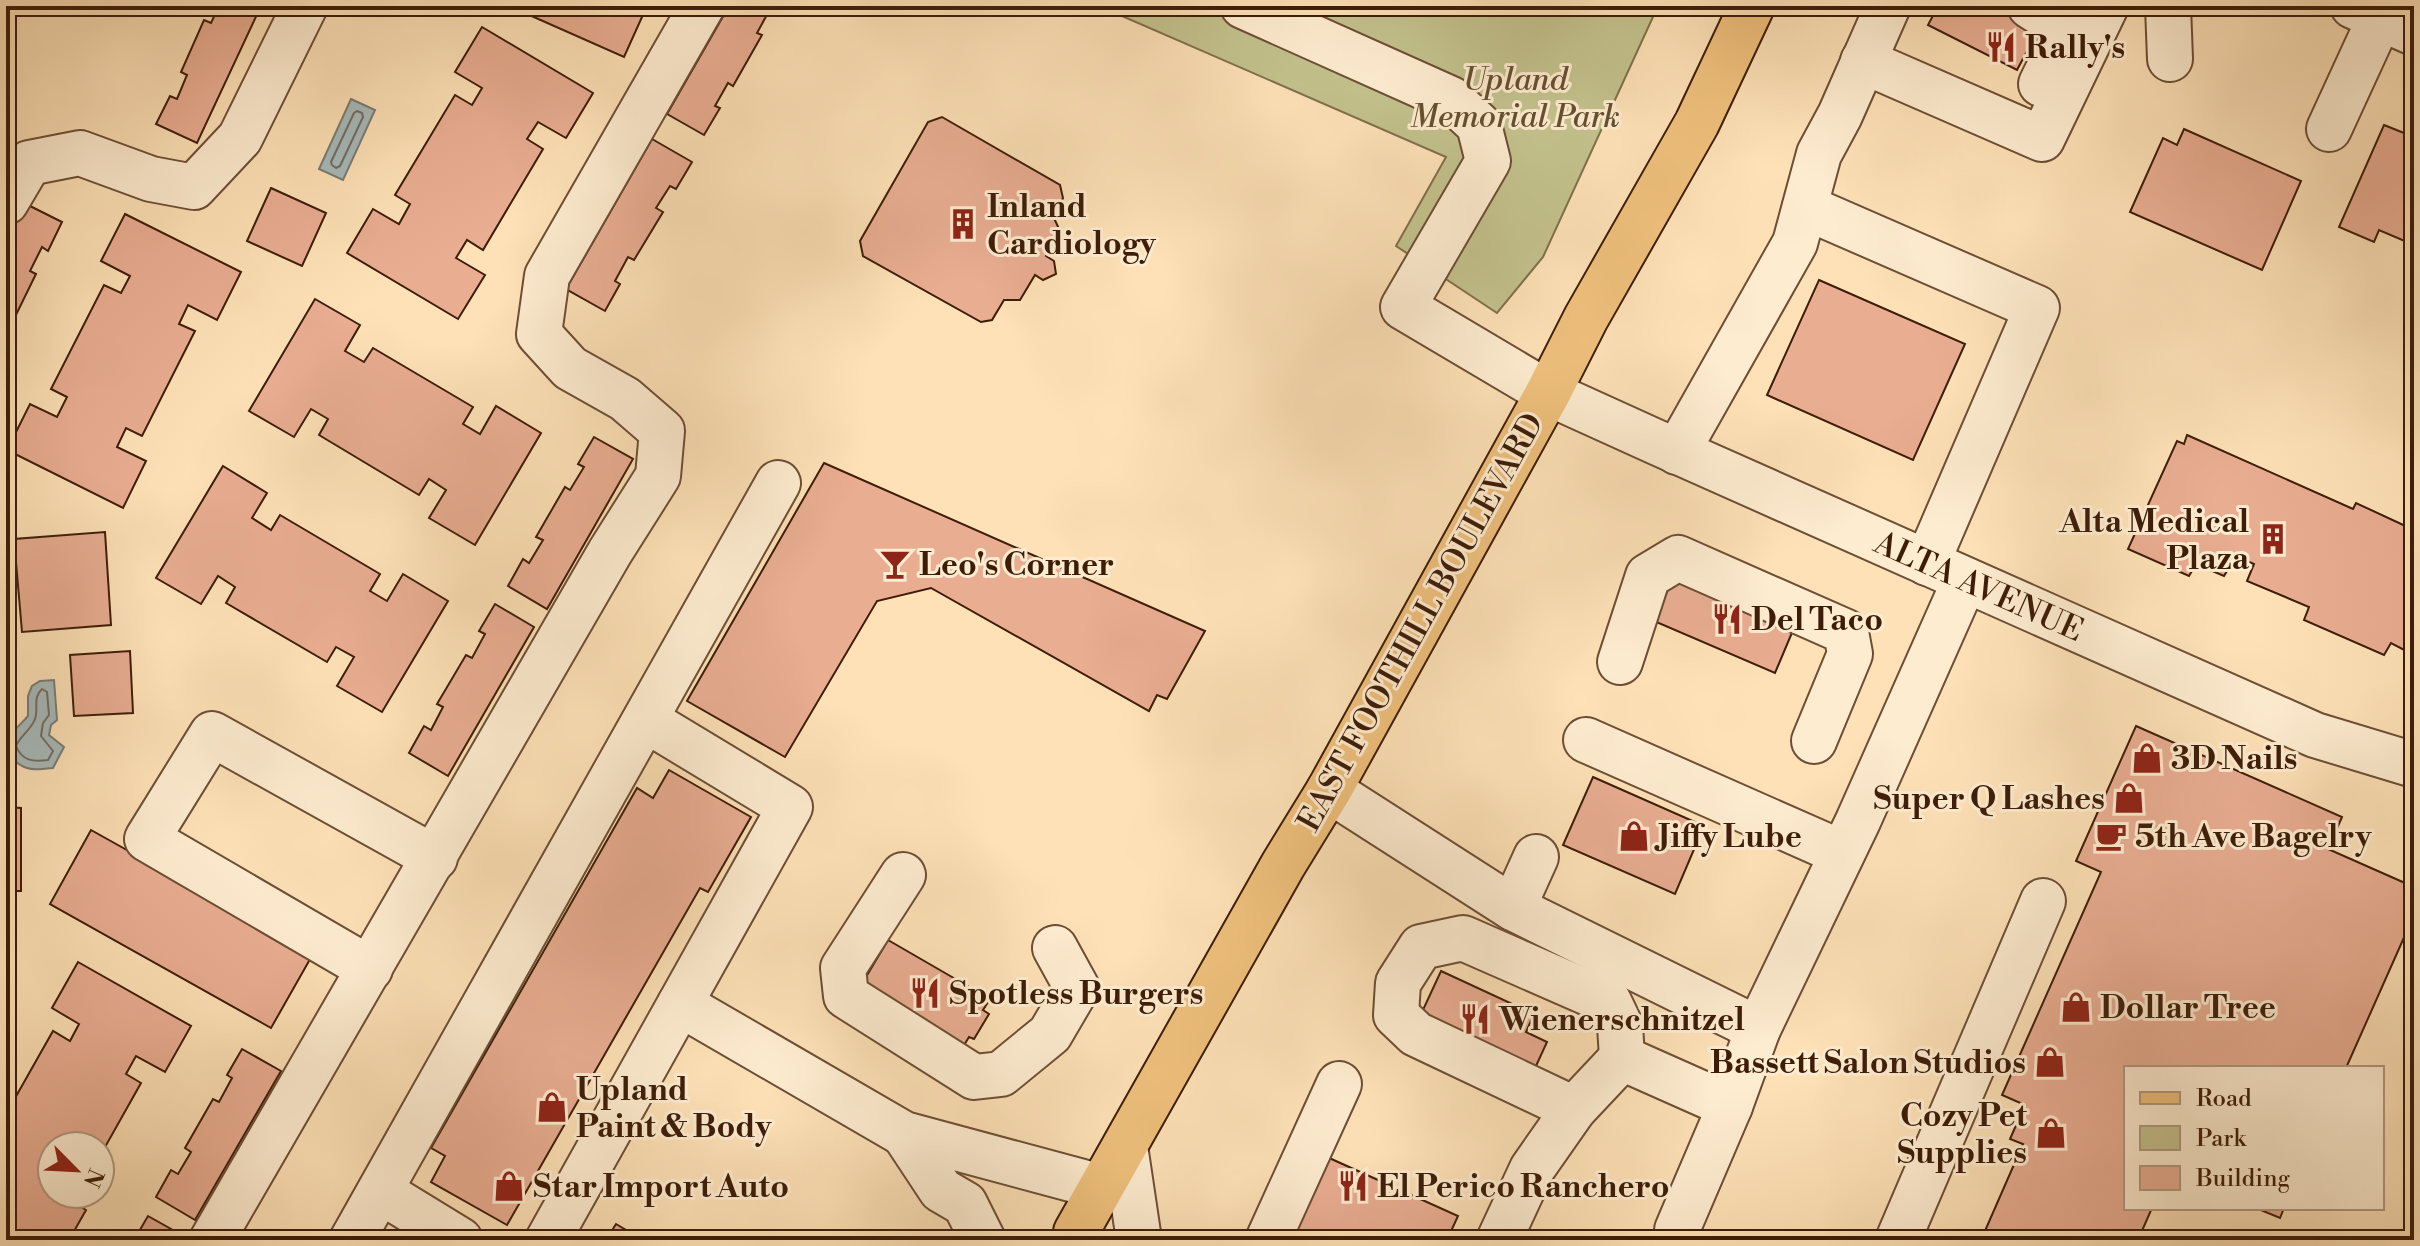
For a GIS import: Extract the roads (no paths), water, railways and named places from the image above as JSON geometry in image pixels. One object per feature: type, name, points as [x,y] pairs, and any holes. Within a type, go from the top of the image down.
[{"type":"main road","name":"EAST FOOTHILL BOULEVARD","points":[[1073,1238],[1283,865],[1329,790],[1548,393],[1586,318],[1697,123],[1752,6]]},
{"type":"street","points":[[6,202],[29,163],[80,153],[151,179],[194,187],[240,138],[305,6]]},
{"type":"street","points":[[212,1240],[610,552],[658,476],[662,431],[625,399],[570,368],[539,334],[547,276],[702,6]]},
{"type":"street","name":"ALTA AVENUE","points":[[1243,6],[1451,99],[1479,125],[1488,161],[1403,307],[1548,393],[1677,452],[2315,735],[2414,765]]},
{"type":"street","points":[[1677,452],[1795,243],[1819,154],[1840,115],[1888,6]]},
{"type":"street","points":[[2019,129],[2062,41],[2058,24],[2030,6]]},
{"type":"street","points":[[1863,61],[2042,139],[2106,6]]},
{"type":"street","points":[[2168,6],[2170,59]]},
{"type":"street","points":[[2329,129],[2392,18]]},
{"type":"street","points":[[1677,1230],[1730,1106],[1758,1029],[1842,853],[1946,571],[2037,308],[1805,207]]},
{"type":"street","points":[[352,1240],[778,483]]},
{"type":"street","points":[[1620,662],[1648,576],[1678,558],[1846,632],[1850,654],[1814,741]]},
{"type":"street","points":[[548,1240],[790,807],[646,720]]},
{"type":"street","points":[[370,969],[147,839],[212,734],[435,858]]},
{"type":"street","points":[[1586,740],[1842,853]]},
{"type":"street","points":[[1329,790],[1513,908],[1758,1029]]},
{"type":"street","points":[[1513,908],[1536,857]]},
{"type":"street","points":[[903,875],[843,968],[846,996],[974,1077],[1001,1074],[1050,1034],[1077,988],[1055,948]]},
{"type":"street","points":[[1898,1240],[2043,901]]},
{"type":"street","points":[[1499,1240],[1532,1169],[1574,1109],[1622,1058],[1620,1025],[1609,1002],[1463,938],[1421,947],[1398,983],[1396,1015],[1416,1034],[1574,1109]]},
{"type":"street","points":[[680,1004],[904,1134],[1101,1187]]},
{"type":"street","points":[[1622,1058],[1730,1106]]},
{"type":"street","points":[[1268,1240],[1339,1084]]},
{"type":"street","points":[[904,1134],[941,1190],[965,1204],[983,1240]]},
{"type":"street","points":[[1125,1146],[1139,1240]]},
{"type":"street","points":[[380,1191],[460,1240]]},
{"type":"water","points":[[351,99],[375,110],[343,180],[319,169]]},
{"type":"water","points":[[54,680],[57,720],[51,725],[49,735],[64,747],[53,768],[21,766],[10,753],[11,736],[28,716],[28,696],[32,686],[40,681]]},
{"type":"place","name":"Rally's","points":[[2001,47]]},
{"type":"place","name":"Inland Cardiology","points":[[963,224]]},
{"type":"place","name":"Alta Medical Plaza","points":[[2273,539]]},
{"type":"place","name":"Leo's Corner","points":[[895,564]]},
{"type":"place","name":"Del Taco","points":[[1727,619]]},
{"type":"place","name":"3D Nails","points":[[2147,758]]},
{"type":"place","name":"Super Q Lashes","points":[[2129,798]]},
{"type":"place","name":"Jiffy Lube","points":[[1634,836]]},
{"type":"place","name":"5th Ave Bagelry","points":[[2111,836]]},
{"type":"place","name":"Spotless Burgers","points":[[925,993]]},
{"type":"place","name":"Dollar Tree","points":[[2076,1007]]},
{"type":"place","name":"Wienerschnitzel","points":[[1475,1019]]},
{"type":"place","name":"Bassett Salon Studios","points":[[2050,1062]]},
{"type":"place","name":"Upland Paint & Body","points":[[552,1107]]},
{"type":"place","name":"Cozy Pet Supplies","points":[[2051,1133]]},
{"type":"place","name":"Star Import Auto","points":[[509,1186]]},
{"type":"place","name":"El Perico Ranchero","points":[[1353,1186]]},
{"type":"park label","name":"Upland Memorial Park","points":[[1515,98]]}]
